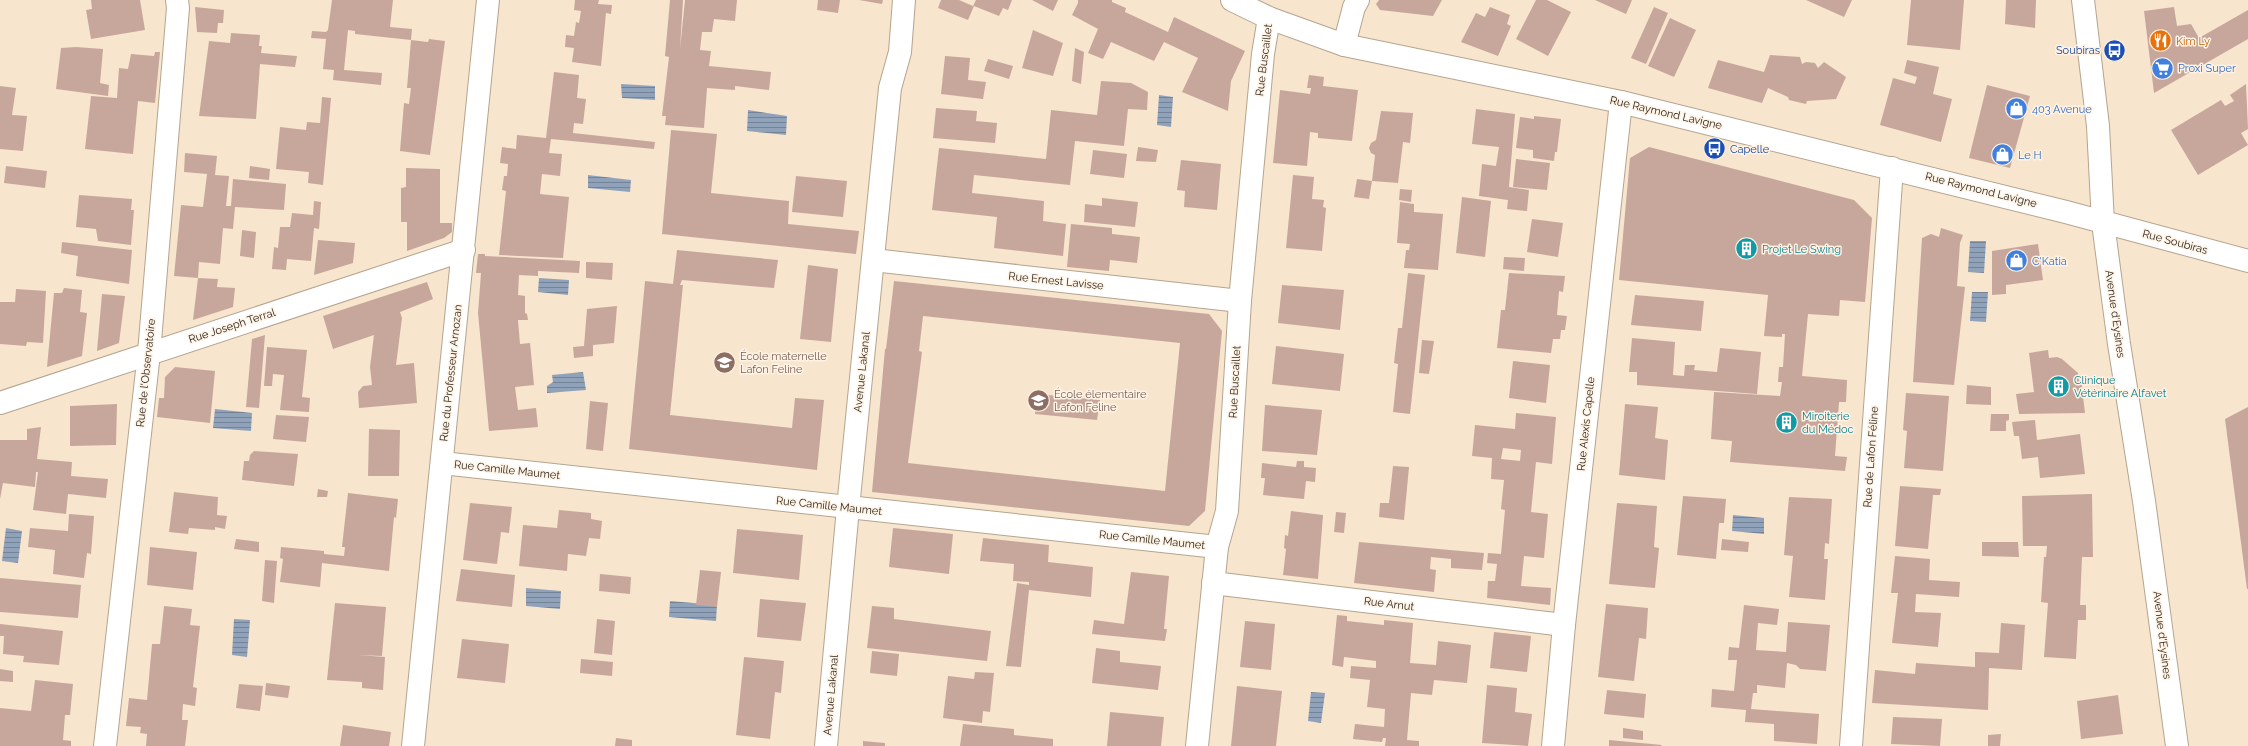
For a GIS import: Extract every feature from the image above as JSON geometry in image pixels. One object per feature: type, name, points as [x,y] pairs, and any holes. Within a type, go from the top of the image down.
[{"type":"street","name":"Rue de l'Observatoire","points":[[105,746],[149,353],[178,8],[177,0]]},
{"type":"street","name":"Rue du Professeur Arnozan","points":[[413,746],[488,0]]},
{"type":"street","name":"Avenue Lakanal","points":[[826,746],[890,88],[900,52],[904,0]]},
{"type":"street","name":"Rue Raymond Lavigne","points":[[1232,0],[1269,18],[1344,45],[1620,102],[1892,168],[2103,223]]},
{"type":"street","points":[[1344,45],[1354,7],[1358,0]]},
{"type":"street","name":"Avenue d'Eysines","points":[[2083,0],[2098,126],[2103,223],[2119,344],[2144,501],[2176,746]]},
{"type":"street","name":"Rue Buscaillet","points":[[1197,746],[1217,547],[1227,510],[1240,301],[1263,54],[1269,18]]},
{"type":"street","name":"Rue Alexis Capelle","points":[[1553,746],[1564,625],[1620,102]]},
{"type":"street","name":"Rue de Lafon Féline","points":[[1851,746],[1892,168]]},
{"type":"street","name":"Rue Soubiras","points":[[2103,223],[2248,261]]},
{"type":"street","name":"Rue Joseph Terral","points":[[0,403],[464,250]]},
{"type":"street","name":"Rue Ernest Lavisse","points":[[873,260],[1240,301]]},
{"type":"street","name":"Rue Camille Maumet","points":[[442,463],[1217,547]]},
{"type":"street","name":"Rue Arnut","points":[[1213,583],[1564,625]]},
{"type":"water","points":[[621,84],[655,86],[655,100],[622,98]]},
{"type":"water","points":[[1159,95],[1173,97],[1171,127],[1157,125]]},
{"type":"water","points":[[748,110],[787,116],[786,135],[747,131]]},
{"type":"water","points":[[588,175],[631,180],[630,192],[588,188]]},
{"type":"water","points":[[1970,241],[1986,241],[1984,273],[1968,272]]},
{"type":"water","points":[[539,278],[569,280],[568,295],[538,292]]},
{"type":"water","points":[[1972,292],[1988,292],[1986,322],[1970,321]]},
{"type":"water","points":[[583,372],[586,390],[547,393],[547,386],[553,382],[552,375]]},
{"type":"water","points":[[215,409],[252,413],[251,431],[213,428]]},
{"type":"water","points":[[1733,515],[1764,518],[1764,534],[1732,531]]},
{"type":"water","points":[[6,528],[22,531],[18,563],[2,561]]},
{"type":"water","points":[[526,588],[561,591],[560,609],[526,606]]},
{"type":"water","points":[[670,601],[717,605],[716,621],[669,617]]},
{"type":"water","points":[[234,619],[250,620],[247,657],[232,655]]},
{"type":"water","points":[[1311,692],[1325,693],[1321,723],[1308,721]]},
{"type":"building","points":[[91,0],[140,0],[145,30],[91,39],[86,10],[92,9]]},
{"type":"building","points":[[332,0],[393,0],[390,27],[412,29],[411,40],[355,34],[355,31],[348,30],[344,70],[382,73],[381,85],[333,80],[334,70],[323,69],[326,39],[311,38],[312,31],[326,32],[328,30]]},
{"type":"building","points":[[575,0],[599,0],[598,4],[612,5],[611,14],[606,13],[601,66],[572,62],[574,48],[565,47],[566,35],[574,36],[576,22],[579,23],[581,11],[574,10]]},
{"type":"building","points":[[670,0],[683,0],[680,49],[685,0],[737,0],[735,21],[714,19],[712,32],[702,32],[700,50],[711,51],[709,66],[771,72],[769,90],[735,86],[735,90],[707,88],[704,128],[665,125],[666,116],[662,116],[669,57],[665,56]]},
{"type":"building","points":[[818,0],[840,0],[838,13],[817,10]]},
{"type":"building","points":[[859,0],[883,0],[882,4]]},
{"type":"building","points":[[941,0],[959,0],[973,6],[976,0],[1012,0],[1008,10],[1003,8],[999,16],[974,6],[968,20],[938,8]]},
{"type":"building","points":[[1032,0],[1058,0],[1053,11]]},
{"type":"building","points":[[1078,0],[1112,0],[1112,2],[1126,8],[1125,12],[1168,32],[1174,17],[1245,51],[1231,81],[1228,111],[1182,92],[1198,58],[1164,42],[1154,61],[1111,42],[1103,59],[1088,53],[1098,29],[1072,15]]},
{"type":"building","points":[[1379,0],[1442,0],[1433,16],[1380,10],[1376,4]]},
{"type":"building","points":[[1536,0],[1547,0],[1571,12],[1548,56],[1516,39]]},
{"type":"building","points":[[1595,0],[1632,0],[1626,14]]},
{"type":"building","points":[[1806,0],[1852,0],[1844,17]]},
{"type":"building","points":[[1911,0],[1964,0],[1960,50],[1907,45]]},
{"type":"building","points":[[2006,0],[2036,0],[2035,28],[2005,24]]},
{"type":"building","points":[[195,7],[224,10],[223,23],[218,23],[217,33],[197,32]]},
{"type":"building","points":[[1490,7],[1510,15],[1507,24],[1511,26],[1498,56],[1461,42],[1476,13],[1485,17]]},
{"type":"building","points":[[1654,7],[1668,13],[1646,64],[1631,58]]},
{"type":"building","points":[[2174,7],[2177,26],[2191,24],[2199,38],[2248,10],[2248,39],[2154,93],[2144,11]]},
{"type":"building","points":[[1670,18],[1696,30],[1674,77],[1648,66]]},
{"type":"building","points":[[1033,30],[1063,43],[1053,76],[1022,68]]},
{"type":"building","points":[[231,33],[260,35],[259,46],[262,46],[261,53],[297,56],[295,67],[260,64],[256,119],[199,116],[209,41],[230,43]]},
{"type":"building","points":[[429,39],[445,41],[430,155],[400,151],[404,103],[409,104],[411,88],[407,88],[411,40],[428,42]]},
{"type":"building","points":[[76,47],[103,49],[100,83],[109,85],[108,96],[56,89],[61,48]]},
{"type":"building","points":[[1075,48],[1084,52],[1081,84],[1072,81]]},
{"type":"building","points":[[155,52],[160,52],[155,103],[138,101],[133,154],[85,149],[91,96],[117,98],[119,68],[128,69],[131,54],[154,56]]},
{"type":"building","points":[[1770,55],[1800,57],[1802,64],[1806,62],[1815,63],[1818,68],[1824,62],[1846,77],[1836,99],[1807,101],[1806,104],[1789,100],[1788,97],[1768,88],[1762,103],[1708,88],[1718,60],[1764,72]]},
{"type":"building","points":[[945,56],[970,58],[968,80],[986,82],[983,99],[941,94]]},
{"type":"building","points":[[988,59],[1013,66],[1009,79],[984,71]]},
{"type":"building","points":[[1907,60],[1939,67],[1933,94],[1952,99],[1941,142],[1880,125],[1893,78],[1915,84],[1917,77],[1904,73]]},
{"type":"building","points":[[554,72],[579,75],[577,98],[586,99],[583,124],[574,123],[573,133],[655,142],[654,149],[551,139],[549,153],[562,154],[560,176],[542,174],[540,194],[569,197],[563,258],[499,255],[506,191],[502,190],[504,176],[507,176],[508,164],[500,163],[502,147],[516,149],[517,135],[546,138]]},
{"type":"building","points":[[1309,75],[1324,77],[1323,86],[1358,90],[1352,141],[1318,138],[1318,133],[1310,132],[1307,166],[1273,163],[1280,90],[1310,94],[1311,88],[1307,88]]},
{"type":"building","points":[[1101,81],[1131,83],[1148,92],[1147,110],[1128,109],[1124,146],[1075,141],[1070,185],[974,175],[972,193],[1044,201],[1043,221],[1066,224],[1063,256],[994,248],[997,217],[932,210],[939,148],[1046,159],[1051,110],[1097,115]]},
{"type":"building","points":[[2246,84],[2248,129],[2241,133],[2248,145],[2198,175],[2171,130],[2221,100],[2225,106],[2234,101],[2230,95]]},
{"type":"building","points":[[1987,85],[2030,96],[2010,168],[1969,158]]},
{"type":"building","points":[[0,86],[16,88],[12,115],[27,116],[23,151],[0,149]]},
{"type":"building","points":[[322,97],[331,98],[323,185],[308,183],[309,172],[276,169],[280,127],[306,130],[307,122],[320,123]]},
{"type":"building","points":[[936,108],[977,111],[976,121],[997,123],[995,143],[933,138]]},
{"type":"building","points":[[1476,109],[1515,114],[1509,187],[1529,190],[1527,211],[1507,209],[1508,200],[1479,196],[1482,164],[1496,166],[1499,147],[1472,144]]},
{"type":"building","points":[[1381,111],[1413,113],[1410,143],[1403,142],[1398,183],[1372,181],[1375,155],[1371,153],[1369,148],[1371,143],[1376,140]]},
{"type":"building","points":[[1534,116],[1561,119],[1557,152],[1555,152],[1554,161],[1533,158],[1533,150],[1516,148],[1520,117],[1534,119]]},
{"type":"building","points":[[671,130],[717,134],[711,193],[789,201],[788,224],[859,231],[856,254],[662,234]]},
{"type":"building","points":[[1138,147],[1158,150],[1156,162],[1136,161]]},
{"type":"building","name":"Projet Le Swing","points":[[1649,147],[1854,200],[1872,218],[1865,302],[1840,300],[1839,316],[1808,314],[1802,376],[1847,380],[1846,402],[1839,402],[1835,456],[1847,457],[1845,471],[1730,462],[1732,441],[1711,439],[1714,392],[1780,396],[1782,382],[1778,382],[1779,367],[1783,367],[1785,334],[1782,334],[1782,337],[1764,336],[1768,295],[1619,280],[1630,158]]},
{"type":"building","points":[[1093,150],[1127,154],[1124,178],[1090,174]]},
{"type":"building","points":[[185,153],[217,156],[215,175],[229,176],[226,206],[231,206],[233,179],[286,184],[284,210],[235,207],[233,229],[223,228],[220,264],[199,262],[198,278],[174,276],[181,205],[203,207],[207,174],[184,172]]},
{"type":"building","points":[[1516,159],[1550,163],[1547,190],[1513,187]]},
{"type":"building","points":[[1181,160],[1221,164],[1217,210],[1184,207],[1185,191],[1177,190]]},
{"type":"building","points":[[6,166],[47,171],[45,188],[4,183]]},
{"type":"building","points":[[250,166],[270,169],[269,180],[249,178]]},
{"type":"building","points":[[406,168],[440,169],[440,223],[452,223],[452,232],[444,238],[407,251],[407,222],[401,222],[401,188],[406,187]]},
{"type":"building","points":[[1293,175],[1314,177],[1312,199],[1324,200],[1323,207],[1326,208],[1322,251],[1286,248]]},
{"type":"building","points":[[796,176],[847,181],[843,217],[792,212]]},
{"type":"building","points":[[1357,179],[1372,181],[1369,199],[1354,197]]},
{"type":"building","points":[[1400,189],[1412,190],[1411,202],[1399,200]]},
{"type":"building","points":[[79,195],[132,199],[131,210],[134,210],[131,245],[98,241],[96,229],[76,227]]},
{"type":"building","points":[[1462,197],[1491,201],[1485,257],[1456,253]]},
{"type":"building","points":[[1102,198],[1138,202],[1135,227],[1084,222],[1085,204],[1102,206]]},
{"type":"building","points":[[314,201],[321,202],[319,229],[314,228],[311,261],[287,259],[286,270],[272,269],[274,247],[278,248],[280,227],[290,227],[292,213],[313,215]]},
{"type":"building","points":[[1400,202],[1414,204],[1414,212],[1443,214],[1438,270],[1404,268],[1406,250],[1409,250],[1410,244],[1397,243]]},
{"type":"building","points":[[1532,219],[1563,223],[1558,257],[1527,252]]},
{"type":"building","points":[[1071,224],[1112,228],[1112,234],[1140,237],[1137,263],[1110,260],[1109,271],[1067,267]]},
{"type":"building","points":[[1941,228],[1963,235],[1960,243],[1957,286],[1965,287],[1954,385],[1913,382],[1922,238],[1931,234],[1939,237]]},
{"type":"building","points":[[242,230],[256,232],[254,258],[240,256]]},
{"type":"building","points":[[318,240],[355,243],[353,263],[314,275]]},
{"type":"building","points":[[62,242],[132,250],[129,284],[76,276],[78,256],[61,253]]},
{"type":"building","name":"C'Katia","points":[[2038,244],[2043,280],[2006,285],[2006,294],[1992,295],[1992,251]]},
{"type":"building","points":[[677,250],[778,260],[774,288],[682,280],[680,285],[683,285],[670,415],[792,428],[795,398],[824,400],[817,470],[629,449],[645,281],[673,284]]},
{"type":"building","points":[[478,254],[485,254],[485,256],[580,261],[579,273],[538,271],[538,276],[519,275],[518,295],[525,296],[525,313],[527,314],[528,320],[518,320],[520,344],[530,343],[534,385],[515,387],[518,410],[536,408],[538,427],[489,431],[478,313],[481,273],[476,273]]},
{"type":"building","points":[[1504,257],[1525,258],[1524,271],[1503,269]]},
{"type":"building","points":[[586,262],[613,263],[612,280],[586,278]]},
{"type":"building","points":[[808,265],[838,269],[831,342],[800,339]]},
{"type":"building","points":[[1408,273],[1425,275],[1410,414],[1393,412],[1398,364],[1394,363],[1398,328],[1402,328]]},
{"type":"building","points":[[1509,273],[1565,276],[1563,292],[1559,291],[1557,315],[1567,316],[1565,330],[1561,330],[1560,339],[1553,339],[1551,353],[1497,348],[1501,310],[1505,310]]},
{"type":"building","points":[[198,278],[218,279],[217,287],[235,288],[233,307],[193,320]]},
{"type":"building","points":[[894,281],[1209,314],[1222,331],[1205,511],[1189,526],[872,492]],"holes":[[[923,316],[1180,343],[1165,491],[908,463],[922,352],[919,351]]]},
{"type":"building","points":[[427,282],[433,299],[400,312],[402,318],[396,365],[414,363],[417,403],[359,408],[358,392],[363,386],[372,385],[370,367],[374,335],[333,349],[323,316]]},
{"type":"building","points":[[1282,285],[1344,290],[1340,330],[1278,323]]},
{"type":"building","points":[[64,288],[82,290],[80,312],[87,313],[82,356],[47,367],[54,293],[62,293]]},
{"type":"building","points":[[16,289],[46,291],[43,343],[27,342],[26,346],[0,344],[0,302],[15,302]]},
{"type":"building","points":[[102,294],[125,296],[119,343],[97,351]]},
{"type":"building","points":[[1635,295],[1704,301],[1701,331],[1631,325]]},
{"type":"building","points":[[617,306],[614,343],[593,345],[593,356],[574,358],[573,347],[584,346],[587,309]]},
{"type":"building","points":[[265,335],[259,408],[246,407],[252,339]]},
{"type":"building","points":[[1632,338],[1675,342],[1673,375],[1684,376],[1685,365],[1695,365],[1694,370],[1717,372],[1720,348],[1761,352],[1757,394],[1637,385],[1637,372],[1629,372]]},
{"type":"building","points":[[1422,340],[1434,341],[1429,374],[1419,373]]},
{"type":"building","points":[[1276,346],[1344,354],[1340,391],[1272,384]]},
{"type":"building","points":[[267,347],[307,350],[302,397],[310,398],[309,412],[280,410],[284,375],[273,374],[272,386],[264,386]]},
{"type":"building","name":"Clinique Vétérinaire Alfavet","points":[[2048,350],[2049,358],[2057,357],[2062,359],[2078,373],[2079,381],[2081,380],[2085,413],[2019,414],[2016,394],[2034,392],[2029,353]]},
{"type":"building","points":[[1513,361],[1550,365],[1546,403],[1509,398]]},
{"type":"building","points":[[175,367],[215,371],[210,423],[157,417],[159,398],[164,398],[165,377]]},
{"type":"building","points":[[1967,385],[1991,387],[1991,405],[1966,404]]},
{"type":"building","points":[[1906,393],[1949,396],[1943,471],[1904,468],[1907,431],[1903,430]]},
{"type":"building","points":[[1037,394],[1100,400],[1097,420],[1035,414]]},
{"type":"building","points":[[590,401],[608,403],[603,451],[586,449]]},
{"type":"building","points":[[117,404],[116,445],[70,446],[70,406]]},
{"type":"building","points":[[1625,404],[1658,407],[1655,438],[1668,440],[1665,480],[1619,475]]},
{"type":"building","points":[[1265,405],[1322,410],[1317,455],[1262,451]]},
{"type":"building","points":[[2248,407],[2248,589],[2247,589],[2225,419]]},
{"type":"building","points":[[1516,413],[1556,417],[1552,464],[1536,462],[1531,512],[1548,514],[1544,558],[1524,556],[1521,586],[1551,588],[1550,605],[1487,598],[1488,581],[1495,581],[1497,564],[1487,563],[1488,553],[1501,554],[1505,510],[1501,509],[1504,480],[1491,479],[1492,458],[1472,456],[1475,425],[1515,429]],"holes":[[[1503,448],[1521,450],[1520,461],[1501,459]]]},
{"type":"building","points":[[1991,414],[2009,414],[2009,420],[2006,421],[2006,431],[1990,431]]},
{"type":"building","points":[[276,415],[309,417],[306,442],[273,439]]},
{"type":"building","points":[[2035,420],[2037,440],[2080,434],[2085,474],[2040,478],[2038,457],[2022,459],[2019,436],[2014,436],[2012,422]]},
{"type":"building","points":[[41,427],[37,459],[72,462],[71,476],[108,479],[106,498],[68,494],[66,514],[33,510],[38,472],[36,472],[35,487],[3,483],[0,499],[0,440],[27,440],[27,429]]},
{"type":"building","points":[[369,429],[400,430],[399,476],[368,476]]},
{"type":"building","points":[[254,451],[298,454],[294,486],[242,480],[244,461],[249,461],[250,455]]},
{"type":"building","points":[[1297,461],[1304,461],[1304,467],[1316,468],[1315,482],[1306,481],[1304,499],[1263,495],[1265,478],[1261,478],[1262,463],[1296,467]]},
{"type":"building","points":[[1393,466],[1409,467],[1404,520],[1379,517],[1380,503],[1389,503]]},
{"type":"building","points":[[1900,486],[1941,489],[1940,495],[1933,495],[1928,549],[1895,546]]},
{"type":"building","points":[[318,489],[328,491],[327,497],[317,497]]},
{"type":"building","points":[[174,492],[218,497],[217,515],[227,516],[225,529],[215,527],[215,530],[189,528],[188,534],[169,532]]},
{"type":"building","points":[[348,493],[398,499],[396,518],[394,517],[389,571],[322,563],[320,587],[280,582],[283,559],[280,558],[281,547],[324,551],[324,554],[344,556],[345,547],[342,547]]},
{"type":"building","points":[[2092,494],[2093,557],[2082,557],[2080,605],[2086,605],[2086,620],[2078,620],[2076,659],[2044,657],[2048,603],[2041,602],[2044,557],[2046,557],[2047,546],[2023,546],[2022,496]]},
{"type":"building","points":[[1683,496],[1726,499],[1724,523],[1719,523],[1716,559],[1677,555]]},
{"type":"building","points":[[1789,497],[1832,499],[1829,544],[1825,543],[1824,559],[1828,559],[1825,600],[1789,597],[1793,556],[1784,555]]},
{"type":"building","points":[[470,503],[512,507],[509,533],[501,532],[497,564],[463,560]]},
{"type":"building","points":[[1617,503],[1657,506],[1654,547],[1659,548],[1655,588],[1609,584]]},
{"type":"building","points":[[559,510],[591,513],[591,519],[602,521],[600,539],[589,538],[586,556],[568,554],[567,571],[519,566],[523,525],[557,528]]},
{"type":"building","points":[[1291,511],[1323,515],[1318,579],[1283,575],[1286,549],[1284,548],[1285,535],[1288,536]]},
{"type":"building","points":[[1336,512],[1346,513],[1344,533],[1334,532]]},
{"type":"building","points":[[69,514],[94,516],[91,554],[87,553],[84,578],[53,574],[55,550],[28,547],[30,528],[68,531]]},
{"type":"building","points":[[893,528],[953,534],[949,574],[889,567]]},
{"type":"building","points":[[737,529],[803,535],[799,580],[733,573]]},
{"type":"building","points":[[983,538],[1049,545],[1048,562],[1093,567],[1091,597],[1029,590],[1021,667],[1006,666],[1017,583],[1029,585],[1029,582],[1013,581],[1014,564],[980,561]]},
{"type":"building","points":[[236,539],[259,542],[259,552],[234,549]]},
{"type":"building","points":[[1722,539],[1749,542],[1748,552],[1721,550]]},
{"type":"building","points":[[1359,542],[1484,553],[1482,570],[1451,568],[1451,559],[1431,557],[1430,569],[1436,570],[1434,592],[1354,583]]},
{"type":"building","points":[[1982,542],[2018,542],[2019,557],[1982,556]]},
{"type":"building","points":[[150,547],[197,552],[193,590],[147,585]]},
{"type":"building","points":[[1895,556],[1930,559],[1929,580],[1960,582],[1959,597],[1916,594],[1915,612],[1941,613],[1938,647],[1892,643],[1898,593],[1891,593]]},
{"type":"building","points":[[265,560],[277,561],[274,603],[262,601]]},
{"type":"building","points":[[461,569],[515,575],[512,607],[456,601]]},
{"type":"building","points":[[700,570],[721,572],[717,607],[696,605]]},
{"type":"building","points":[[1131,572],[1169,576],[1164,629],[1167,629],[1165,641],[1092,634],[1094,620],[1124,624]]},
{"type":"building","points":[[600,574],[631,577],[630,594],[599,591]]},
{"type":"building","points":[[0,578],[81,585],[78,618],[0,612]]},
{"type":"building","points":[[760,599],[806,603],[801,641],[757,637]]},
{"type":"building","points":[[335,603],[386,607],[382,656],[358,655],[385,657],[383,690],[362,688],[362,682],[327,680]]},
{"type":"building","points":[[1606,604],[1648,608],[1646,639],[1639,638],[1634,681],[1598,677]]},
{"type":"building","points":[[1744,605],[1779,609],[1777,625],[1758,623],[1756,650],[1786,652],[1788,622],[1830,625],[1826,671],[1800,669],[1796,665],[1787,663],[1785,688],[1757,685],[1757,693],[1753,693],[1751,709],[1819,714],[1817,744],[1774,741],[1774,724],[1745,722],[1746,710],[1711,707],[1712,689],[1734,691],[1737,660],[1728,660],[1729,647],[1739,648]]},
{"type":"building","points":[[164,606],[192,609],[190,625],[200,626],[193,687],[197,688],[195,706],[183,704],[182,720],[188,720],[185,746],[146,746],[147,734],[140,733],[141,727],[126,726],[129,698],[147,700],[152,644],[160,644]]},
{"type":"building","points":[[872,606],[894,608],[894,619],[991,631],[987,661],[867,648]]},
{"type":"building","points":[[1337,615],[1347,616],[1347,621],[1384,625],[1384,620],[1413,623],[1410,663],[1436,665],[1438,641],[1471,645],[1467,683],[1434,680],[1432,695],[1411,693],[1407,740],[1419,741],[1419,746],[1385,746],[1386,738],[1383,738],[1382,742],[1353,739],[1355,724],[1384,727],[1385,709],[1367,707],[1370,680],[1350,678],[1351,666],[1376,668],[1376,661],[1344,657],[1343,667],[1332,665]]},
{"type":"building","points":[[597,619],[615,621],[612,655],[594,653]]},
{"type":"building","points":[[1245,621],[1275,624],[1271,670],[1240,667]]},
{"type":"building","points":[[2001,623],[2025,625],[2022,670],[1989,668],[1988,710],[1872,703],[1875,670],[1915,674],[1916,663],[1975,667],[1975,652],[1999,653]]},
{"type":"building","points":[[0,624],[63,631],[59,665],[23,662],[24,656],[3,654],[4,636],[0,636]]},
{"type":"building","points":[[1494,632],[1531,636],[1527,672],[1490,668]]},
{"type":"building","points":[[462,639],[509,644],[505,683],[457,678]]},
{"type":"building","points":[[1096,648],[1120,651],[1120,662],[1161,666],[1158,690],[1092,683]]},
{"type":"building","points":[[872,651],[899,654],[897,676],[870,673]]},
{"type":"building","points":[[744,657],[784,661],[781,693],[775,692],[770,739],[736,735]]},
{"type":"building","points":[[581,659],[613,662],[612,676],[580,673]]},
{"type":"building","points":[[0,669],[13,671],[13,682],[0,681]]},
{"type":"building","points":[[975,672],[994,673],[990,712],[983,711],[982,723],[943,718],[948,676],[974,679]]},
{"type":"building","points":[[35,680],[73,684],[70,715],[65,715],[63,740],[71,741],[71,746],[0,746],[0,708],[31,711]]},
{"type":"building","points":[[266,683],[290,686],[288,698],[265,695]]},
{"type":"building","points":[[239,684],[263,686],[260,711],[236,708]]},
{"type":"building","points":[[1487,685],[1517,688],[1515,712],[1532,714],[1528,746],[1482,743]]},
{"type":"building","points":[[1237,686],[1282,691],[1276,746],[1231,746]]},
{"type":"building","points":[[1607,690],[1646,694],[1644,718],[1604,714]]},
{"type":"building","points":[[2118,695],[2123,734],[2081,739],[2077,701]]},
{"type":"building","points":[[1110,712],[1164,717],[1161,746],[1107,746]]},
{"type":"building","points":[[1893,717],[1942,719],[1940,746],[1891,744]]},
{"type":"building","points":[[963,724],[1014,729],[1014,735],[1053,739],[1053,746],[960,746]]},
{"type":"building","points":[[343,725],[391,732],[389,746],[340,746]]},
{"type":"building","points":[[1623,728],[1643,731],[1643,740],[1623,738]]},
{"type":"building","points":[[2001,734],[2000,746],[1988,746],[1988,735]]},
{"type":"building","points":[[616,738],[632,740],[632,746],[615,746]]},
{"type":"building","points":[[1609,740],[1662,745],[1609,746]]},
{"type":"building","points":[[863,741],[885,743],[885,746],[863,746]]},
{"type":"place","name":"Kim Ly","points":[[2161,41]]},
{"type":"place","name":"Soubiras","points":[[2115,50]]},
{"type":"place","name":"Proxi Super","points":[[2163,68]]},
{"type":"place","name":"403 Avenue","points":[[2016,109]]},
{"type":"place","name":"Capelle","points":[[1714,149]]},
{"type":"place","name":"Le H","points":[[2003,155]]},
{"type":"place","name":"Projet Le Swing","points":[[1746,249]]},
{"type":"place","name":"C'Katia","points":[[2016,261]]},
{"type":"place","name":"École maternelle Lafon Feline","points":[[725,362]]},
{"type":"place","name":"Clinique Vétérinaire Alfavet","points":[[2058,386]]},
{"type":"place","name":"École élementaire Lafon Feline","points":[[1039,400]]},
{"type":"place","name":"Miroiterie du Médoc","points":[[1786,422]]}]
